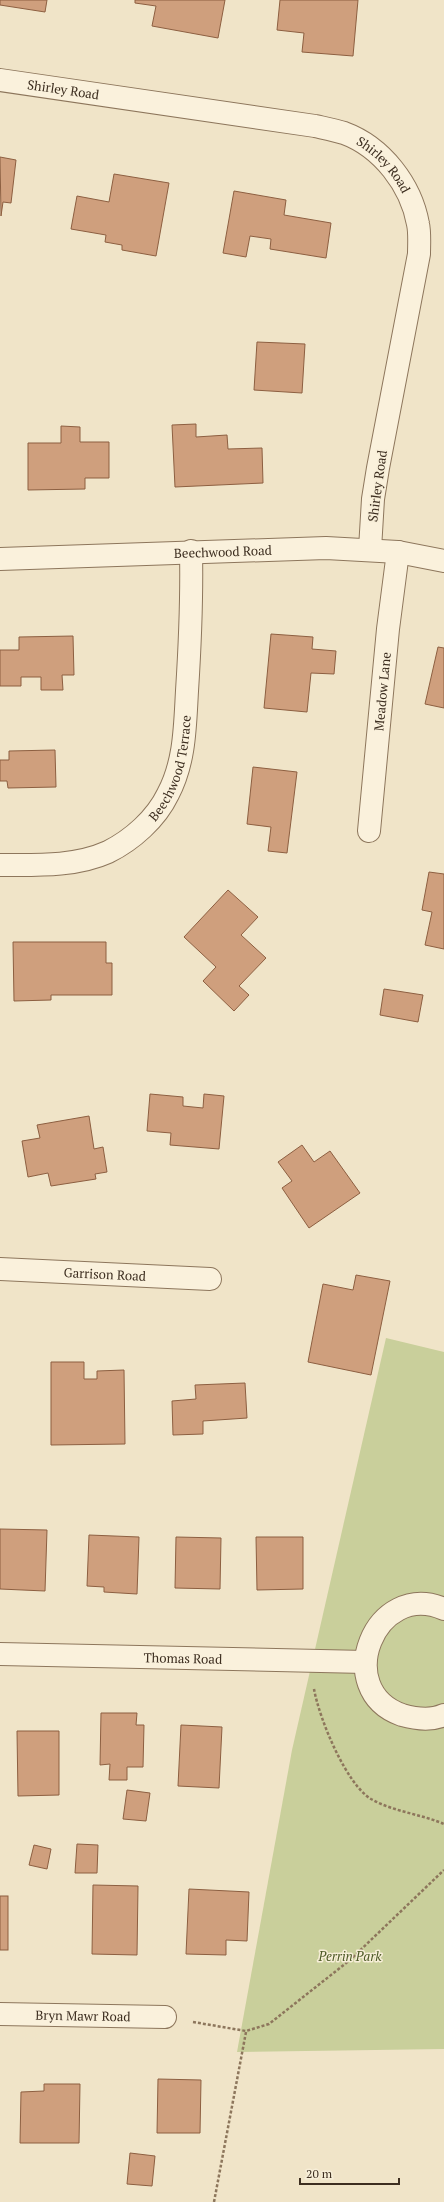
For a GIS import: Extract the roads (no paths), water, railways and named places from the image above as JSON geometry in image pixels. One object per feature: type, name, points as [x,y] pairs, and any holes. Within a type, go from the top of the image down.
[{"type":"street","name":"Shirley Road","points":[[0,80],[314,126],[345,134],[371,148],[394,170],[410,196],[419,225],[418,254],[378,468],[373,499],[370,549]]},
{"type":"street","name":"Beechwood Road","points":[[0,558],[191,551],[370,549],[398,552],[444,561]]},
{"type":"street","name":"Beechwood Terrace","points":[[0,865],[49,865],[80,861],[107,852],[131,838],[154,816],[168,794],[180,766],[184,739],[190,643],[191,551]]},
{"type":"street","name":"Meadow Lane","points":[[369,831],[388,630],[398,552]]},
{"type":"street","name":"Garrison Road","points":[[0,1269],[210,1279]]},
{"type":"street","points":[[444,1609],[436,1605],[418,1604],[401,1608],[387,1617],[374,1632],[367,1646],[365,1662],[368,1680],[377,1697],[393,1711],[414,1719],[437,1718],[444,1715]]},
{"type":"street","name":"Thomas Road","points":[[0,1654],[365,1662]]},
{"type":"street","name":"Bryn Mawr Road","points":[[0,2014],[165,2017]]},
{"type":"park label","name":"Perrin Park","points":[[350,1956]]}]
